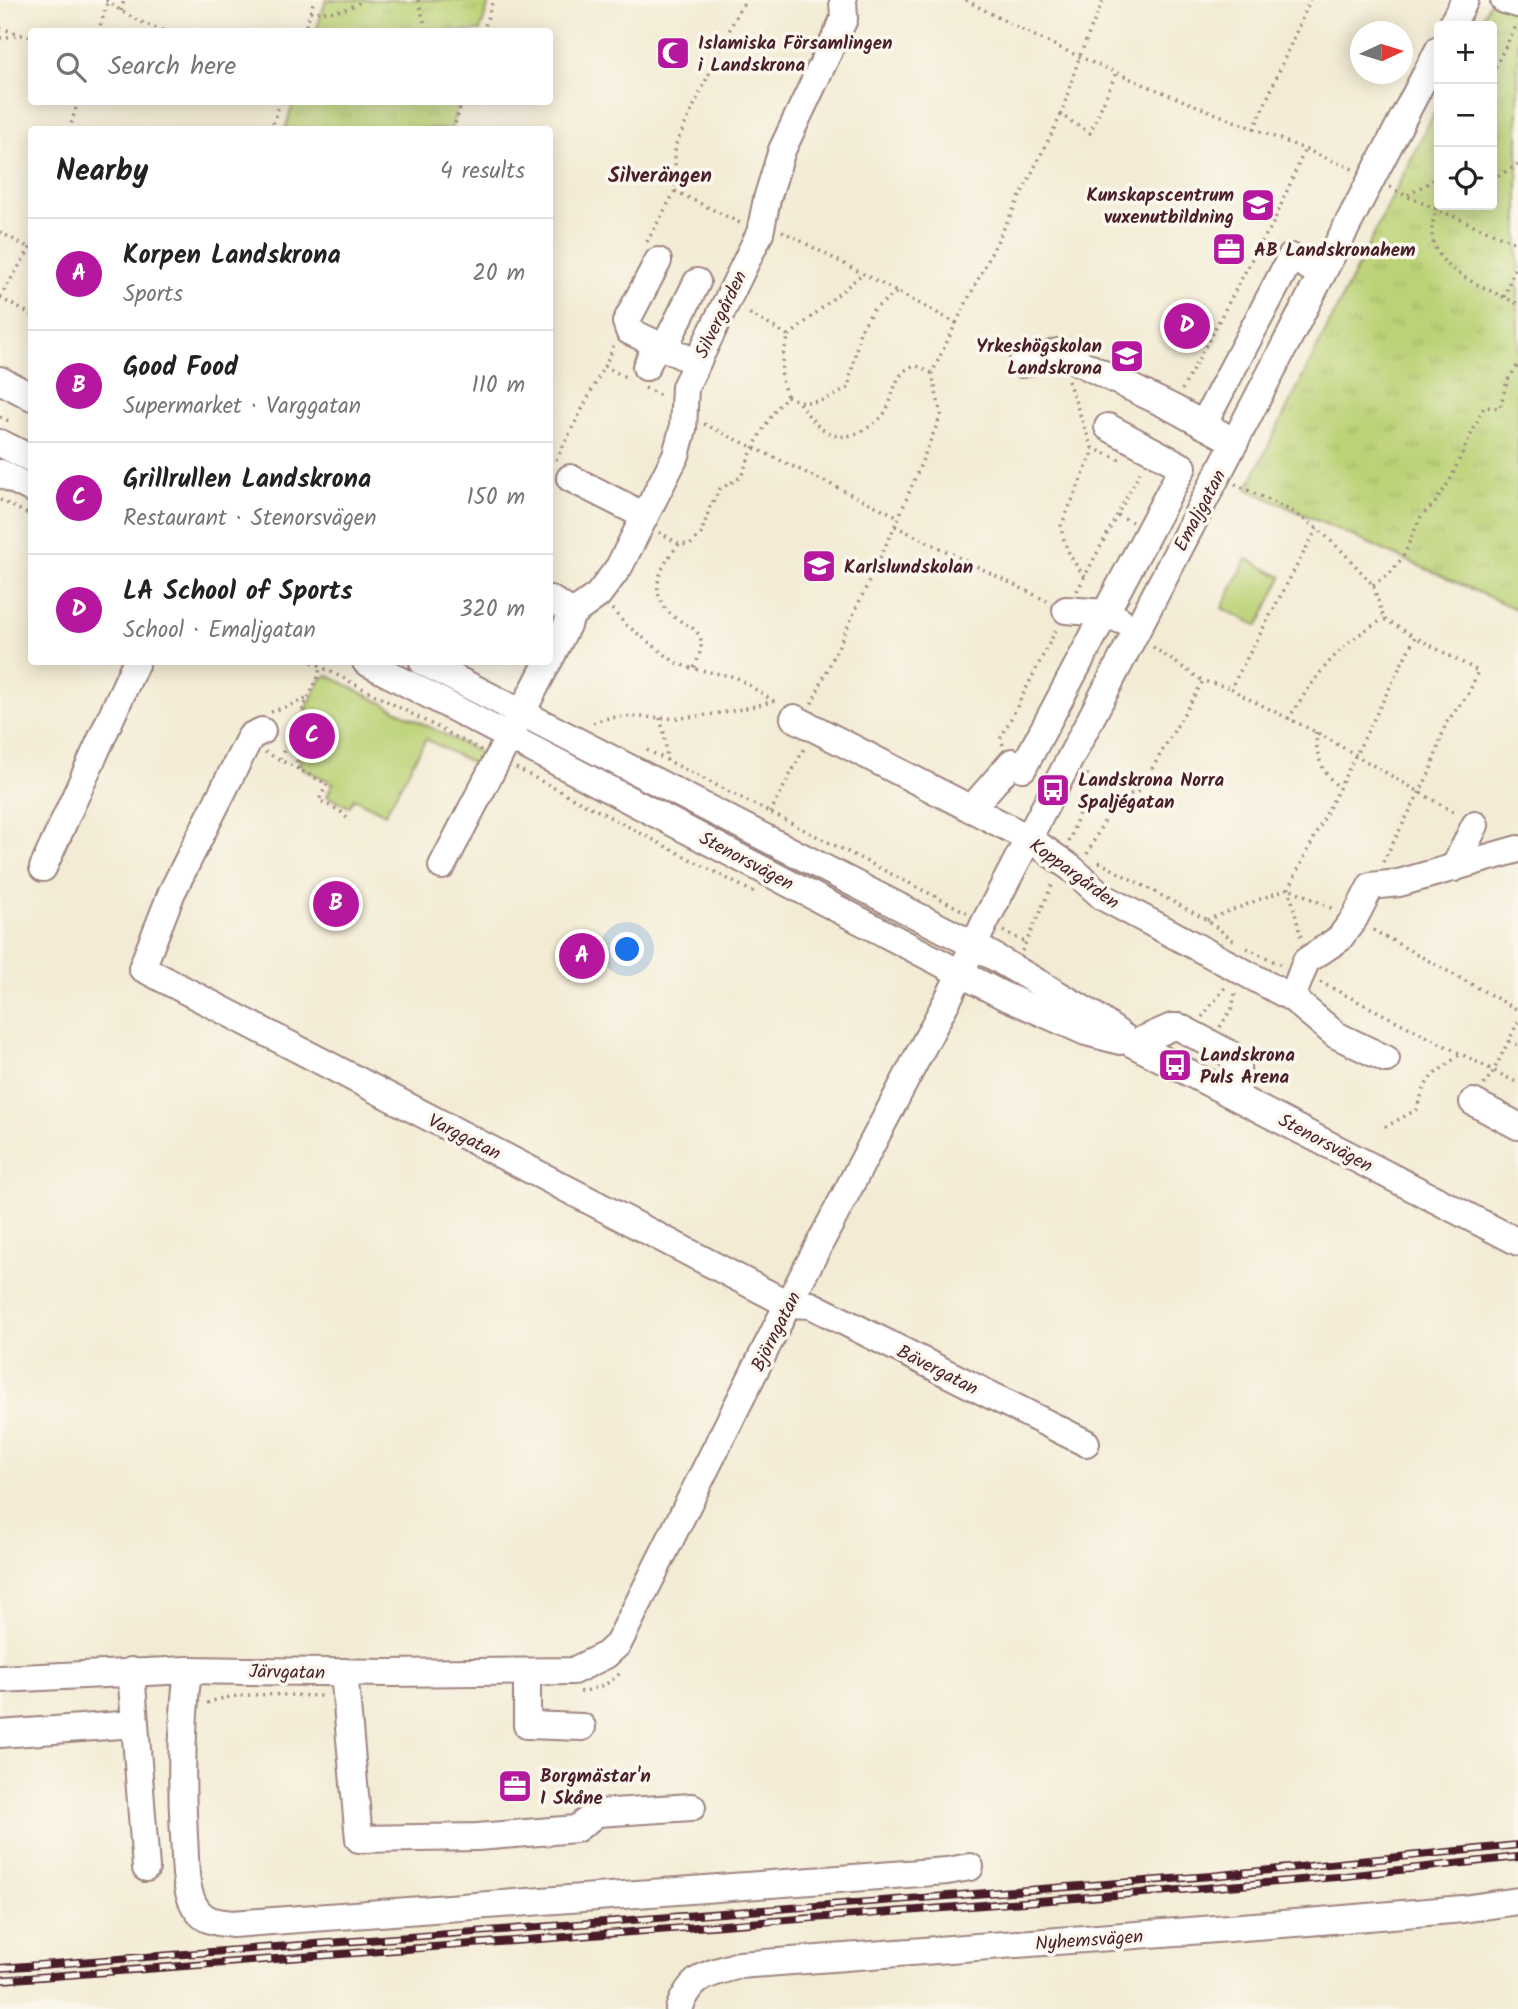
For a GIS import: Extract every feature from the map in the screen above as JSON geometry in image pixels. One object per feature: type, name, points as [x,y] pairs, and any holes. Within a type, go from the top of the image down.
[{"type":"street","name":"Silvergården","points":[[553,652],[573,613],[598,595],[619,567],[676,455],[683,429],[685,387],[761,227],[782,150],[844,19],[843,0]]},
{"type":"street","points":[[1454,21],[1465,0]]},
{"type":"street","points":[[1504,0],[1518,4]]},
{"type":"street","name":"Emaljgatan","points":[[960,972],[1044,807],[1143,635],[1217,476],[1434,59]]},
{"type":"street","points":[[650,256],[626,322],[629,331],[656,353],[697,363]]},
{"type":"street","points":[[1203,425],[1291,257],[1322,274]]},
{"type":"street","points":[[656,353],[697,282]]},
{"type":"street","points":[[1023,364],[1058,352],[1173,408],[1235,442]]},
{"type":"street","points":[[0,380],[28,395]]},
{"type":"street","points":[[971,809],[1012,762],[1023,768],[1183,467],[1108,427]]},
{"type":"street","points":[[0,443],[28,457]]},
{"type":"street","points":[[562,470],[643,519]]},
{"type":"street","points":[[0,473],[28,487]]},
{"type":"street","points":[[553,601],[573,613]]},
{"type":"street","points":[[1066,610],[1105,614],[1143,635]]},
{"type":"street","points":[[43,868],[135,665]]},
{"type":"street","name":"Stenorsvägen","points":[[371,665],[503,747],[1002,995],[1086,1032],[1133,1044]]},
{"type":"street","name":"Stenorsvägen","points":[[429,665],[974,945],[1093,1015],[1133,1044],[1518,1242]]},
{"type":"street","name":"Silvergården","points":[[442,866],[546,665]]},
{"type":"street","name":"Koppargården","points":[[794,716],[1030,839],[1063,862],[1103,897],[1245,960],[1300,977],[1336,1035],[1386,1059]]},
{"type":"street","name":"Varggatan","points":[[255,737],[172,892],[142,968],[788,1304]]},
{"type":"street","points":[[1454,868],[1475,825]]},
{"type":"street","points":[[1300,977],[1339,939],[1354,919],[1371,886],[1399,883],[1518,849]]},
{"type":"street","name":"Björngatan","points":[[576,1682],[618,1644],[788,1304],[960,972]]},
{"type":"street","points":[[1133,1044],[1172,1027],[1204,1033],[1230,1054],[1237,1066],[1238,1097]]},
{"type":"street","points":[[1473,1102],[1518,1126]]},
{"type":"street","name":"Bävergatan","points":[[788,1304],[811,1305],[1086,1443]]},
{"type":"street","points":[[188,1670],[183,1706],[181,1766],[186,1857],[190,1898],[198,1912],[211,1922],[232,1924],[894,1876],[970,1867]]},
{"type":"street","name":"Järvgatan","points":[[0,1679],[188,1670],[345,1684],[527,1672],[576,1682]]},
{"type":"street","points":[[131,1671],[146,1868]]},
{"type":"street","points":[[527,1672],[527,1725],[582,1727]]},
{"type":"street","points":[[345,1684],[359,1839],[477,1837],[576,1829],[597,1813],[692,1807]]},
{"type":"street","points":[[0,1734],[135,1724]]},
{"type":"street","name":"Nyhemsvägen","points":[[679,2009],[686,1989],[704,1976],[739,1965],[1334,1920],[1518,1902]]},
{"type":"path","points":[[121,12],[124,0]]},
{"type":"path","points":[[305,28],[314,0]]},
{"type":"path","points":[[310,11],[332,13],[349,9],[363,0]]},
{"type":"path","points":[[418,0],[426,28]]},
{"type":"path","points":[[484,28],[493,0]]},
{"type":"path","points":[[650,256],[675,191],[674,146],[739,10],[747,0]]},
{"type":"path","points":[[966,0],[1010,25],[1373,177],[1406,196],[1434,208]]},
{"type":"path","points":[[606,730],[593,723],[607,717],[660,719],[733,712],[794,716],[813,703],[895,526],[942,415],[932,373],[1061,115],[1080,55],[1103,0]]},
{"type":"path","points":[[1254,129],[1310,0]]},
{"type":"path","points":[[99,28],[107,1],[121,12],[156,28]]},
{"type":"path","points":[[1497,63],[1518,22]]},
{"type":"path","points":[[0,28],[28,36]]},
{"type":"path","points":[[0,38],[22,35]]},
{"type":"path","points":[[1061,115],[1090,132],[1117,71]]},
{"type":"path","points":[[70,126],[77,105]]},
{"type":"path","points":[[272,126],[279,105]]},
{"type":"path","points":[[454,126],[460,105]]},
{"type":"path","points":[[1173,408],[1272,226],[1305,149]]},
{"type":"path","points":[[1497,176],[1518,164]]},
{"type":"path","points":[[1406,196],[1434,179]]},
{"type":"path","points":[[675,191],[863,273],[956,323]]},
{"type":"path","points":[[1437,210],[1433,218],[1432,237],[1437,254],[1447,266],[1518,304]]},
{"type":"path","points":[[1439,210],[1518,244]]},
{"type":"path","points":[[0,232],[28,245]]},
{"type":"path","points":[[28,249],[0,298],[28,313]]},
{"type":"path","points":[[1504,297],[1518,259]]},
{"type":"path","points":[[863,273],[789,336],[780,370],[787,396],[799,403],[817,426],[829,434],[847,437],[882,418],[904,369],[915,365],[932,373]]},
{"type":"path","points":[[799,403],[835,397],[848,388],[860,331],[873,310],[897,292]]},
{"type":"path","points":[[727,301],[789,336]]},
{"type":"path","points":[[562,470],[613,349],[612,339]]},
{"type":"path","points":[[1058,352],[1092,448],[1092,454],[1061,526],[1075,566],[1086,577]]},
{"type":"path","points":[[1373,585],[1391,572],[1403,557],[1420,516],[1436,503],[1450,481],[1484,407],[1500,408],[1507,381],[1518,365]]},
{"type":"path","points":[[643,519],[679,544],[690,545],[701,534],[710,507],[720,489],[741,477],[752,447],[769,417],[787,396]]},
{"type":"path","points":[[684,409],[701,423],[899,517]]},
{"type":"path","points":[[1092,448],[1142,469]]},
{"type":"path","points":[[1005,752],[1001,738],[1148,457]]},
{"type":"path","points":[[1217,476],[1290,510],[1317,528],[1373,585],[1384,619],[1478,671],[1469,693],[1446,723],[1430,772],[1371,886]]},
{"type":"path","points":[[0,500],[28,514]]},
{"type":"path","points":[[895,526],[1066,610]]},
{"type":"path","points":[[1231,688],[1317,528]]},
{"type":"path","points":[[679,544],[666,560],[659,574],[657,587],[663,604],[674,617],[689,625],[699,636],[701,649],[694,669]]},
{"type":"path","points":[[598,595],[625,624],[676,663],[736,677],[794,716]]},
{"type":"path","points":[[1287,719],[1312,681],[1336,653],[1360,632],[1384,619]]},
{"type":"path","points":[[1143,635],[1203,681],[1231,688],[1316,732],[1475,825]]},
{"type":"path","points":[[1300,977],[1289,888],[1415,637]]},
{"type":"path","points":[[280,759],[319,675],[319,665]]},
{"type":"path","points":[[323,665],[503,747],[767,899]]},
{"type":"path","points":[[1013,969],[1063,862],[1068,845],[1086,855],[1115,800],[1139,791],[1203,681]]},
{"type":"path","points":[[308,698],[270,712],[255,737],[280,759],[327,784],[319,800],[341,812],[348,820]]},
{"type":"path","points":[[770,813],[794,716]]},
{"type":"path","points":[[660,719],[667,761]]},
{"type":"path","points":[[1316,732],[1316,750],[1321,766],[1340,788]]},
{"type":"path","points":[[289,739],[299,769]]},
{"type":"path","points":[[642,748],[1025,942]]},
{"type":"path","points":[[1098,862],[1206,920],[1235,942],[1245,960],[1335,988],[1518,1083]]},
{"type":"path","points":[[1204,1033],[1232,1008],[1245,960]]},
{"type":"path","points":[[1204,1033],[1214,999],[1245,960]]},
{"type":"path","points":[[1473,1102],[1494,1070],[1518,1022]]},
{"type":"path","points":[[1509,1041],[1518,1045]]},
{"type":"path","points":[[1385,1127],[1416,1110],[1432,1076],[1462,1053]]},
{"type":"path","points":[[576,1682],[597,1689],[612,1681],[623,1670]]},
{"type":"path","points":[[183,1706],[204,1704],[221,1698],[345,1684]]},
{"type":"green space","points":[[326,0],[490,0],[481,28],[317,28]]},
{"type":"green space","points":[[1491,0],[1518,0],[1518,610],[1247,489],[1434,113],[1434,210],[1497,210],[1497,21],[1480,21]]},
{"type":"green space","points":[[293,105],[458,105],[452,126],[286,126]]},
{"type":"green space","points":[[1247,559],[1282,577],[1258,626],[1222,608]]},
{"type":"green space","points":[[327,675],[481,753],[484,757],[480,767],[426,739],[385,814],[354,798],[349,807],[327,796],[333,783],[302,768],[294,744],[295,734],[320,680]]},
{"type":"railway","points":[[0,1968],[1211,1876],[1518,1845]]},
{"type":"railway","points":[[0,1980],[1168,1891],[1336,1877],[1518,1857]]},
{"type":"place","name":"Islamiska Församlingen i Landskrona","points":[[673,53]]},
{"type":"place","name":"Kunskapscentrum vuxenutbildning","points":[[1258,205]]},
{"type":"place","name":"AB Landskronahem","points":[[1229,249]]},
{"type":"place","name":"LA School of Sports","points":[[1187,326]]},
{"type":"place","name":"Yrkeshögskolan Landskrona","points":[[1127,356]]},
{"type":"place","name":"Karlslundskolan","points":[[819,566]]},
{"type":"place","name":"Grillrullen Landskrona","points":[[312,736]]},
{"type":"place","name":"Landskrona Norra Spaljégatan","points":[[1053,790]]},
{"type":"place","name":"Good Food","points":[[336,904]]},
{"type":"place","name":"Korpen Landskrona","points":[[582,956]]},
{"type":"place","name":"Landskrona Puls Arena","points":[[1175,1065]]},
{"type":"place","name":"Borgmästar'n I Skåne","points":[[515,1786]]},
{"type":"district","name":"Silverängen","points":[[660,175]]}]
